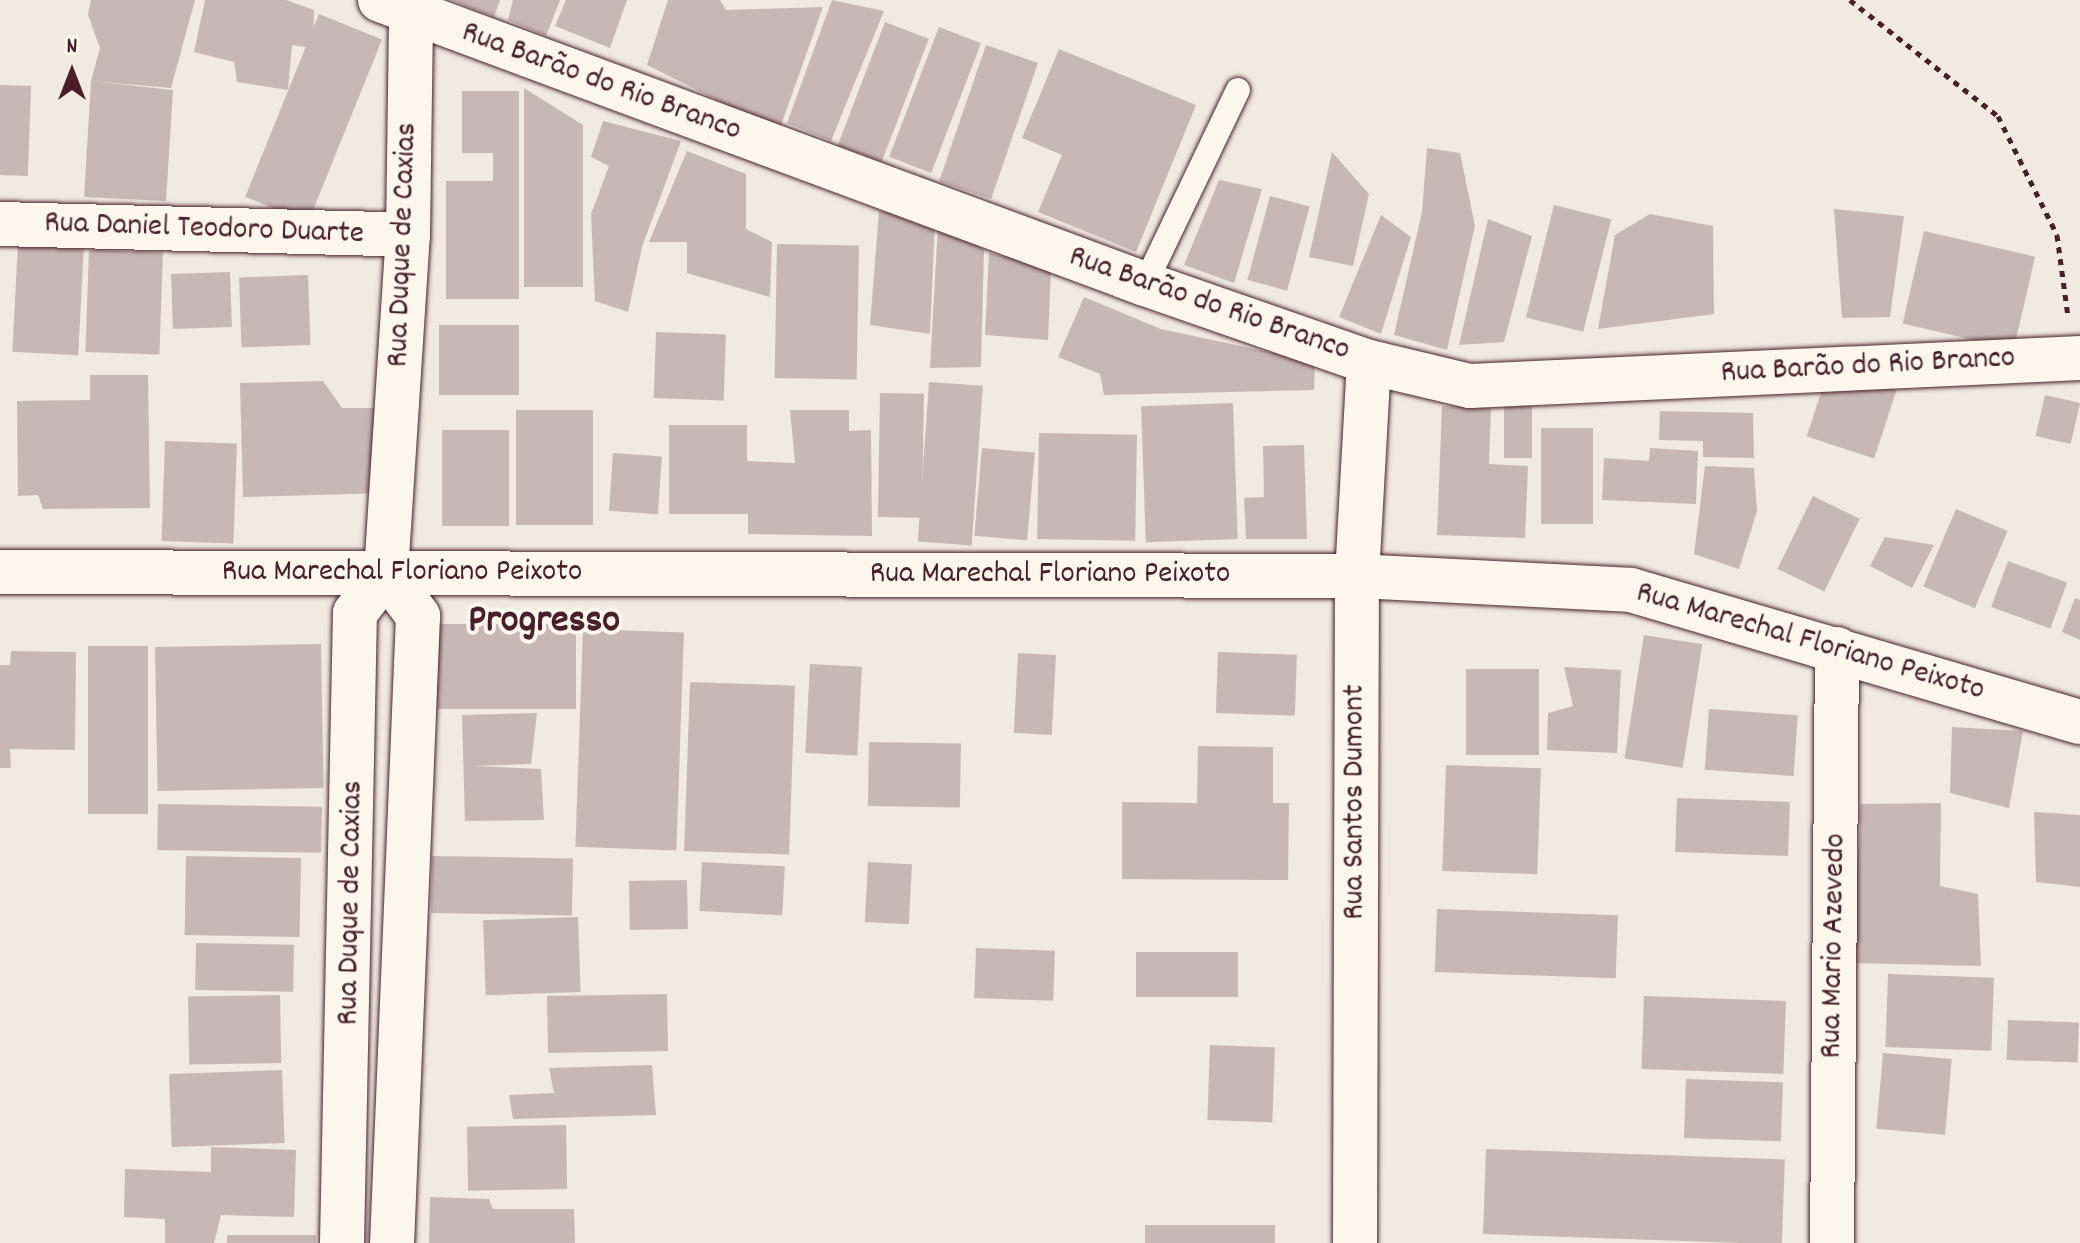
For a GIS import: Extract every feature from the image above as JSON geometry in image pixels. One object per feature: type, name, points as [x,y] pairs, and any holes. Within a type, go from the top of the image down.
[{"type":"street","name":"Rua Barão do Rio Branco","points":[[396,6],[1145,284],[1369,362],[1470,386],[2077,357]]},
{"type":"street","name":"Rua Duque de Caxias","points":[[342,1243],[352,957],[355,613],[386,573],[408,235],[396,6]]},
{"type":"street","name":"Rua Daniel Teodoro Duarte","points":[[0,224],[408,235]]},
{"type":"street","name":"Rua Santos Dumont","points":[[1355,1243],[1357,576],[1369,362]]},
{"type":"street","name":"Rua Marechal Floriano Peixoto","points":[[0,572],[1357,576],[1631,590],[2080,722]]},
{"type":"street","name":"Rua Duque de Caxias","points":[[386,573],[418,616],[392,1243]]},
{"type":"street","name":"Rua Mario Azevedo","points":[[1832,1243],[1837,649]]},
{"type":"street","points":[[352,957],[404,957]]},
{"type":"lane","points":[[1145,284],[1238,90]]},
{"type":"path","points":[[1850,0],[1998,116],[2057,235],[2077,357]]},
{"type":"building","points":[[91,0],[195,0],[171,88],[91,81],[100,48],[88,15]]},
{"type":"building","points":[[205,0],[286,0],[314,10],[313,48],[292,45],[288,90],[237,82],[234,62],[194,52]]},
{"type":"building","points":[[451,0],[500,0],[494,17]]},
{"type":"building","points":[[513,0],[560,0],[546,36],[508,20]]},
{"type":"building","points":[[566,0],[627,0],[610,48],[555,26]]},
{"type":"building","points":[[668,0],[720,0],[726,10],[823,7],[779,131],[647,65]]},
{"type":"building","points":[[832,0],[884,11],[831,141],[787,123]]},
{"type":"building","points":[[319,14],[382,39],[308,222],[245,197]]},
{"type":"building","points":[[885,22],[929,39],[882,162],[838,145]]},
{"type":"building","points":[[939,27],[981,43],[931,173],[889,157]]},
{"type":"building","points":[[986,45],[1038,63],[991,199],[939,181]]},
{"type":"building","points":[[1059,49],[1196,105],[1136,252],[1038,212],[1062,155],[1022,138]]},
{"type":"building","points":[[91,81],[173,90],[166,201],[84,197]]},
{"type":"building","points":[[0,85],[31,86],[28,176],[0,175]]},
{"type":"building","points":[[524,88],[583,125],[583,287],[524,287]]},
{"type":"building","points":[[462,91],[519,91],[519,299],[446,299],[446,181],[493,181],[493,153],[462,153]]},
{"type":"building","points":[[603,121],[681,141],[642,247],[628,312],[595,301],[591,214],[609,166],[591,157]]},
{"type":"building","points":[[1427,148],[1460,153],[1475,226],[1447,350],[1394,335],[1422,212]]},
{"type":"building","points":[[687,151],[746,174],[746,229],[772,242],[770,297],[687,273],[687,242],[649,242]]},
{"type":"building","points":[[1332,152],[1369,194],[1353,266],[1309,257]]},
{"type":"building","points":[[1219,180],[1262,189],[1234,283],[1184,265]]},
{"type":"building","points":[[1270,196],[1310,207],[1287,291],[1247,280]]},
{"type":"building","points":[[1554,205],[1611,219],[1583,332],[1526,318]]},
{"type":"building","points":[[1834,209],[1904,216],[1890,317],[1842,318]]},
{"type":"building","points":[[879,211],[935,221],[930,334],[870,325]]},
{"type":"building","points":[[1650,214],[1713,226],[1714,314],[1598,329],[1615,235]]},
{"type":"building","points":[[1381,215],[1411,237],[1381,334],[1339,317]]},
{"type":"building","points":[[1488,219],[1532,236],[1504,342],[1459,345]]},
{"type":"building","points":[[938,224],[984,249],[981,367],[930,368]]},
{"type":"building","points":[[1924,231],[2035,257],[2014,349],[1903,324]]},
{"type":"building","points":[[18,243],[84,246],[78,355],[12,352]]},
{"type":"building","points":[[777,244],[859,245],[857,379],[775,378]]},
{"type":"building","points":[[89,250],[163,253],[159,355],[85,352]]},
{"type":"building","points":[[989,253],[1051,267],[1048,340],[985,335]]},
{"type":"building","points":[[230,272],[232,327],[173,329],[171,274]]},
{"type":"building","points":[[308,275],[310,345],[241,347],[239,277]]},
{"type":"building","points":[[1084,297],[1161,329],[1315,362],[1314,390],[1104,395],[1100,374],[1058,357]]},
{"type":"building","points":[[439,325],[519,325],[519,395],[439,395]]},
{"type":"building","points":[[656,332],[726,334],[724,400],[654,398]]},
{"type":"building","points":[[1829,368],[1897,390],[1874,458],[1807,436]]},
{"type":"building","points":[[90,375],[148,375],[150,508],[43,509],[38,495],[18,496],[17,401],[90,400]]},
{"type":"building","points":[[323,381],[342,408],[383,408],[385,493],[243,497],[240,383]]},
{"type":"building","points":[[929,382],[983,386],[972,545],[918,542]]},
{"type":"building","points":[[880,393],[924,394],[922,518],[878,517]]},
{"type":"building","points":[[2045,395],[2080,403],[2071,444],[2036,436]]},
{"type":"building","points":[[1504,398],[1532,398],[1532,458],[1504,458]]},
{"type":"building","points":[[1233,403],[1238,539],[1146,542],[1141,406]]},
{"type":"building","points":[[1442,406],[1491,408],[1489,464],[1528,466],[1525,538],[1437,535]]},
{"type":"building","points":[[516,410],[593,410],[593,525],[516,525]]},
{"type":"building","points":[[790,410],[849,410],[849,431],[871,430],[872,536],[748,534],[748,514],[669,514],[669,425],[747,425],[747,461],[795,463]]},
{"type":"building","points":[[1660,411],[1753,413],[1754,458],[1703,457],[1703,441],[1659,440]]},
{"type":"building","points":[[1541,428],[1593,428],[1593,524],[1541,524]]},
{"type":"building","points":[[442,430],[509,430],[509,526],[442,526]]},
{"type":"building","points":[[1039,433],[1137,435],[1135,541],[1037,539]]},
{"type":"building","points":[[165,441],[237,444],[233,543],[162,541]]},
{"type":"building","points":[[1304,445],[1307,539],[1246,539],[1244,498],[1264,497],[1263,446]]},
{"type":"building","points":[[982,448],[1035,453],[1027,540],[974,536]]},
{"type":"building","points":[[1650,448],[1698,451],[1696,504],[1602,500],[1604,458],[1649,461]]},
{"type":"building","points":[[613,453],[662,456],[658,514],[609,511]]},
{"type":"building","points":[[1705,466],[1754,468],[1757,511],[1739,569],[1694,554]]},
{"type":"building","points":[[1813,496],[1860,519],[1824,592],[1777,569]]},
{"type":"building","points":[[1956,509],[2008,531],[1975,608],[1923,586]]},
{"type":"building","points":[[1885,537],[1934,545],[1912,588],[1870,566]]},
{"type":"building","points":[[2008,561],[2067,583],[2050,629],[1991,607]]},
{"type":"building","points":[[2075,598],[2080,600],[2080,640],[2062,632]]},
{"type":"building","points":[[437,624],[576,624],[576,709],[437,709]]},
{"type":"building","points":[[583,629],[684,633],[676,850],[575,847]]},
{"type":"building","points":[[1644,635],[1702,644],[1683,768],[1624,758]]},
{"type":"building","points":[[321,644],[324,788],[158,791],[155,647]]},
{"type":"building","points":[[88,646],[148,646],[148,814],[88,814]]},
{"type":"building","points":[[11,651],[76,652],[75,750],[10,749],[11,768],[0,768],[0,665],[10,665]]},
{"type":"building","points":[[1218,652],[1297,655],[1295,716],[1216,713]]},
{"type":"building","points":[[1018,653],[1056,655],[1052,735],[1014,733]]},
{"type":"building","points":[[810,664],[862,667],[857,756],[805,753]]},
{"type":"building","points":[[1564,667],[1621,670],[1617,753],[1547,750],[1548,713],[1573,706]]},
{"type":"building","points":[[1466,669],[1539,669],[1539,755],[1466,755]]},
{"type":"building","points":[[690,682],[795,686],[789,855],[684,851]]},
{"type":"building","points":[[1709,709],[1798,715],[1794,776],[1705,770]]},
{"type":"building","points":[[537,713],[531,764],[475,766],[541,769],[544,820],[465,821],[462,715]]},
{"type":"building","points":[[1952,727],[2023,731],[2009,808],[1950,793]]},
{"type":"building","points":[[869,742],[961,744],[960,808],[868,806]]},
{"type":"building","points":[[1198,746],[1273,747],[1273,803],[1289,803],[1288,880],[1122,879],[1122,802],[1197,803]]},
{"type":"building","points":[[1446,765],[1541,768],[1537,874],[1442,871]]},
{"type":"building","points":[[1677,798],[1790,802],[1788,856],[1675,852]]},
{"type":"building","points":[[1941,803],[1940,886],[1978,894],[1981,966],[1852,963],[1861,804]]},
{"type":"building","points":[[158,804],[322,807],[321,853],[157,850]]},
{"type":"building","points":[[2034,812],[2080,815],[2080,887],[2036,882]]},
{"type":"building","points":[[186,856],[301,858],[300,937],[185,935]]},
{"type":"building","points":[[432,856],[573,858],[572,915],[431,913]]},
{"type":"building","points":[[702,862],[785,866],[782,915],[699,911]]},
{"type":"building","points":[[868,862],[912,864],[909,924],[865,922]]},
{"type":"building","points":[[687,880],[688,929],[630,930],[629,881]]},
{"type":"building","points":[[1437,909],[1618,915],[1616,978],[1435,972]]},
{"type":"building","points":[[578,917],[581,992],[486,995],[483,920]]},
{"type":"building","points":[[196,943],[294,945],[293,992],[195,990]]},
{"type":"building","points":[[976,948],[1055,951],[1053,1001],[974,998]]},
{"type":"building","points":[[1136,952],[1238,952],[1238,997],[1136,997]]},
{"type":"building","points":[[1888,974],[1994,978],[1991,1051],[1885,1047]]},
{"type":"building","points":[[667,994],[668,1051],[548,1053],[547,996]]},
{"type":"building","points":[[280,995],[281,1063],[189,1065],[188,997]]},
{"type":"building","points":[[1644,996],[1786,1001],[1783,1074],[1641,1069]]},
{"type":"building","points":[[2008,1020],[2079,1022],[2078,1062],[2007,1060]]},
{"type":"building","points":[[1210,1045],[1275,1047],[1272,1122],[1207,1120]]},
{"type":"building","points":[[1883,1053],[1952,1059],[1945,1135],[1876,1129]]},
{"type":"building","points":[[652,1065],[656,1115],[513,1119],[509,1095],[554,1093],[549,1068]]},
{"type":"building","points":[[282,1070],[285,1143],[172,1147],[169,1074]]},
{"type":"building","points":[[1686,1079],[1783,1082],[1781,1141],[1684,1138]]},
{"type":"building","points":[[566,1125],[567,1189],[468,1191],[467,1127]]},
{"type":"building","points":[[211,1147],[296,1150],[294,1217],[221,1215],[214,1243],[165,1243],[165,1219],[124,1217],[125,1169],[211,1172]]},
{"type":"building","points":[[1486,1149],[1785,1159],[1782,1243],[1483,1234]]},
{"type":"building","points":[[430,1197],[489,1199],[493,1209],[574,1209],[575,1243],[429,1243]]},
{"type":"building","points":[[1145,1225],[1275,1225],[1275,1243],[1145,1243]]},
{"type":"building","points":[[227,1235],[316,1235],[316,1243],[227,1243]]},
{"type":"district","name":"Progresso","points":[[544,623]]}]
